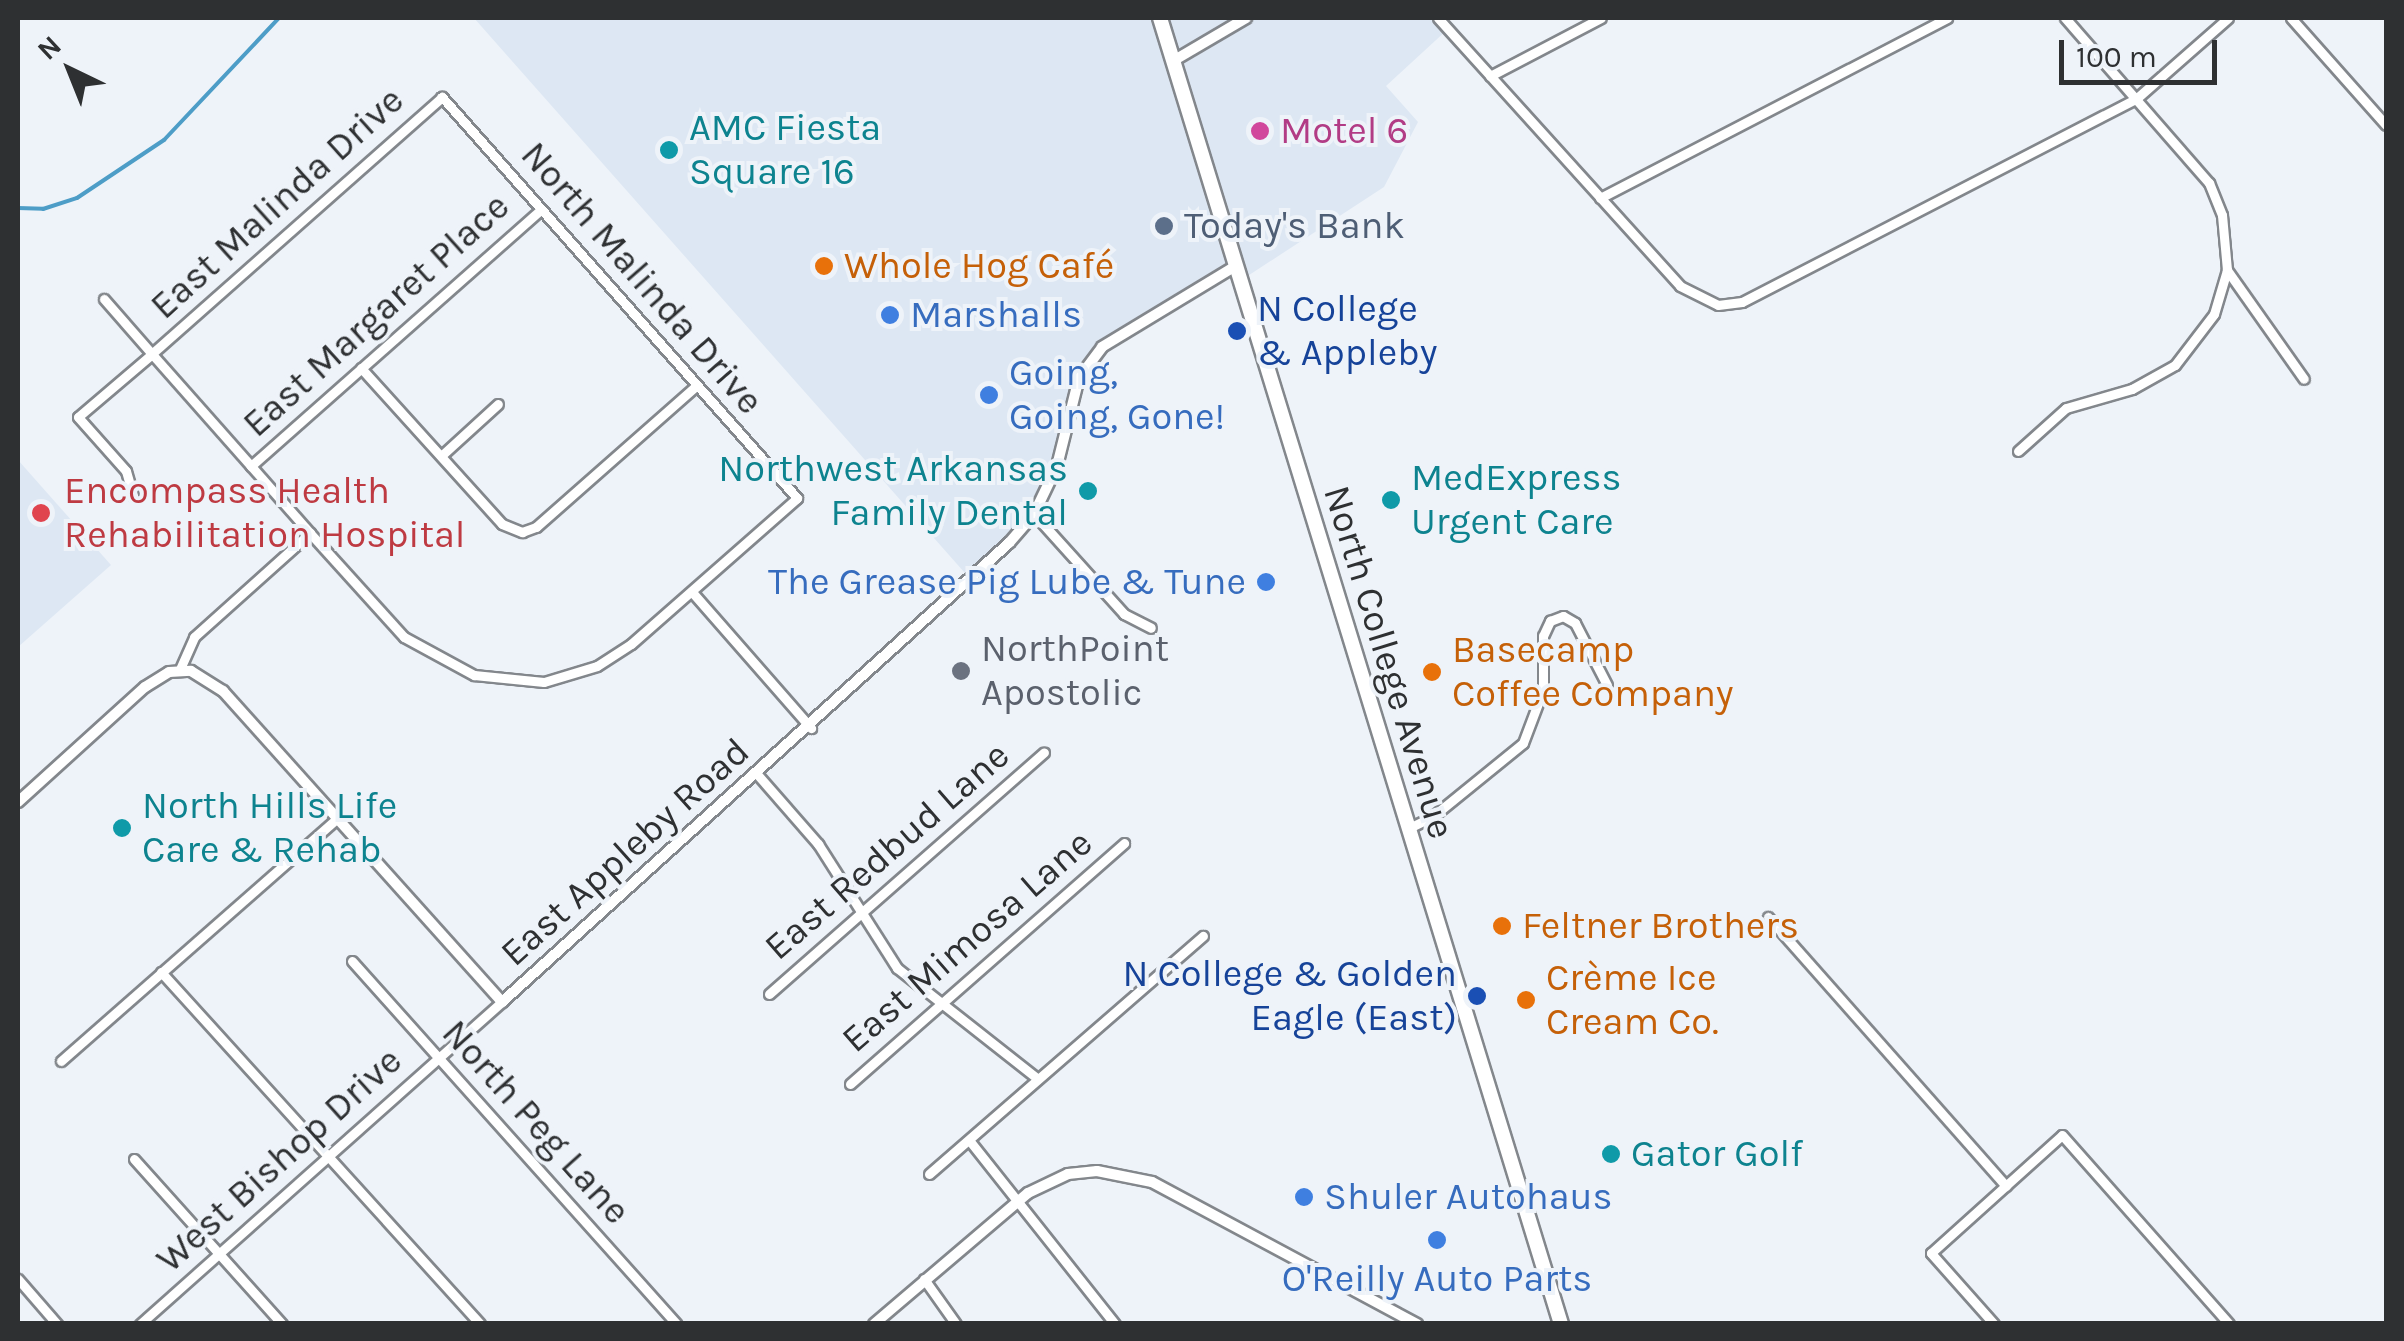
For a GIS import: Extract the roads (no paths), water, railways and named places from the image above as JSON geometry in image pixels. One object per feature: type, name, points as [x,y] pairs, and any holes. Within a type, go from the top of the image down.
[{"type":"main road","name":"North College Avenue","points":[[1160,18],[1405,830],[1561,1324]]},
{"type":"street","points":[[1173,61],[1246,18]]},
{"type":"street","points":[[1438,18],[1687,292],[1730,304],[2138,98],[2228,18]]},
{"type":"street","points":[[1490,76],[1601,18]]},
{"type":"street","points":[[1600,198],[1946,18]]},
{"type":"street","points":[[2018,451],[2066,408],[2132,389],[2176,365],[2214,314],[2227,270],[2222,215],[2209,182],[2065,18]]},
{"type":"street","points":[[2290,18],[2386,125]]},
{"type":"street","name":"North Malinda Drive","points":[[442,97],[797,498],[692,592]]},
{"type":"street","name":"East Malinda Drive","points":[[133,496],[126,470],[78,417],[442,97]]},
{"type":"street","name":"East Margaret Place","points":[[252,466],[541,208]]},
{"type":"street","name":"East Appleby Road","points":[[180,669],[223,691],[502,1002],[983,571],[1034,514],[1092,356],[1127,327],[1236,266]]},
{"type":"street","points":[[2227,270],[2304,379]]},
{"type":"street","points":[[104,300],[310,533],[418,648],[454,668],[498,681],[544,682],[597,666],[692,592],[811,728]]},
{"type":"street","points":[[362,368],[502,524],[522,532],[536,527],[696,386]]},
{"type":"street","points":[[441,456],[498,404]]},
{"type":"street","points":[[1034,514],[1124,614],[1151,628]]},
{"type":"street","points":[[18,802],[145,687],[180,669],[194,637],[310,533]]},
{"type":"street","points":[[1405,830],[1432,817],[1523,743],[1543,690],[1544,636],[1550,621],[1564,616],[1576,623],[1607,686]]},
{"type":"street","name":"East Redbud Lane","points":[[769,994],[1044,752]]},
{"type":"street","points":[[758,774],[818,844],[887,956],[941,1004],[1038,1079]]},
{"type":"street","points":[[61,1062],[336,819]]},
{"type":"street","name":"East Mimosa Lane","points":[[850,1084],[1124,843]]},
{"type":"street","points":[[1768,917],[2006,1186]]},
{"type":"street","points":[[929,1174],[1203,936]]},
{"type":"street","name":"North Peg Lane","points":[[352,961],[676,1324]]},
{"type":"street","points":[[161,972],[480,1324]]},
{"type":"street","name":"West Bishop Drive","points":[[140,1324],[502,1002]]},
{"type":"street","points":[[1994,1324],[1931,1253],[2062,1135],[2229,1324]]},
{"type":"street","points":[[969,1140],[1020,1198],[1115,1324]]},
{"type":"street","points":[[134,1160],[282,1324]]},
{"type":"street","points":[[874,1324],[1020,1198],[1083,1172],[1138,1177],[1417,1324]]},
{"type":"street","points":[[18,1279],[58,1324]]},
{"type":"street","points":[[924,1279],[956,1324]]},
{"type":"waterway","points":[[18,208],[43,209],[77,198],[164,140],[279,18]]},
{"type":"place","name":"Motel 6","points":[[1260,131]]},
{"type":"place","name":"AMC Fiesta Square 16","points":[[669,150]]},
{"type":"place","name":"Today's Bank","points":[[1164,226]]},
{"type":"place","name":"Whole Hog Café","points":[[824,266]]},
{"type":"place","name":"Marshalls","points":[[890,315]]},
{"type":"place","name":"N College & Appleby","points":[[1237,331]]},
{"type":"place","name":"Going, Going, Gone!","points":[[989,395]]},
{"type":"place","name":"Northwest Arkansas Family Dental","points":[[1088,491]]},
{"type":"place","name":"MedExpress Urgent Care","points":[[1391,500]]},
{"type":"place","name":"Encompass Health Rehabilitation Hospital","points":[[41,513]]},
{"type":"place","name":"The Grease Pig Lube & Tune","points":[[1266,582]]},
{"type":"place","name":"NorthPoint Apostolic","points":[[961,671]]},
{"type":"place","name":"Basecamp Coffee Company","points":[[1432,672]]},
{"type":"place","name":"North Hills Life Care & Rehab","points":[[122,828]]},
{"type":"place","name":"Feltner Brothers","points":[[1502,926]]},
{"type":"place","name":"N College & Golden Eagle (East)","points":[[1477,996]]},
{"type":"place","name":"Crème Ice Cream Co.","points":[[1526,1000]]},
{"type":"place","name":"Gator Golf","points":[[1611,1154]]},
{"type":"place","name":"Shuler Autohaus","points":[[1304,1197]]},
{"type":"place","name":"O'Reilly Auto Parts","points":[[1437,1240]]}]
